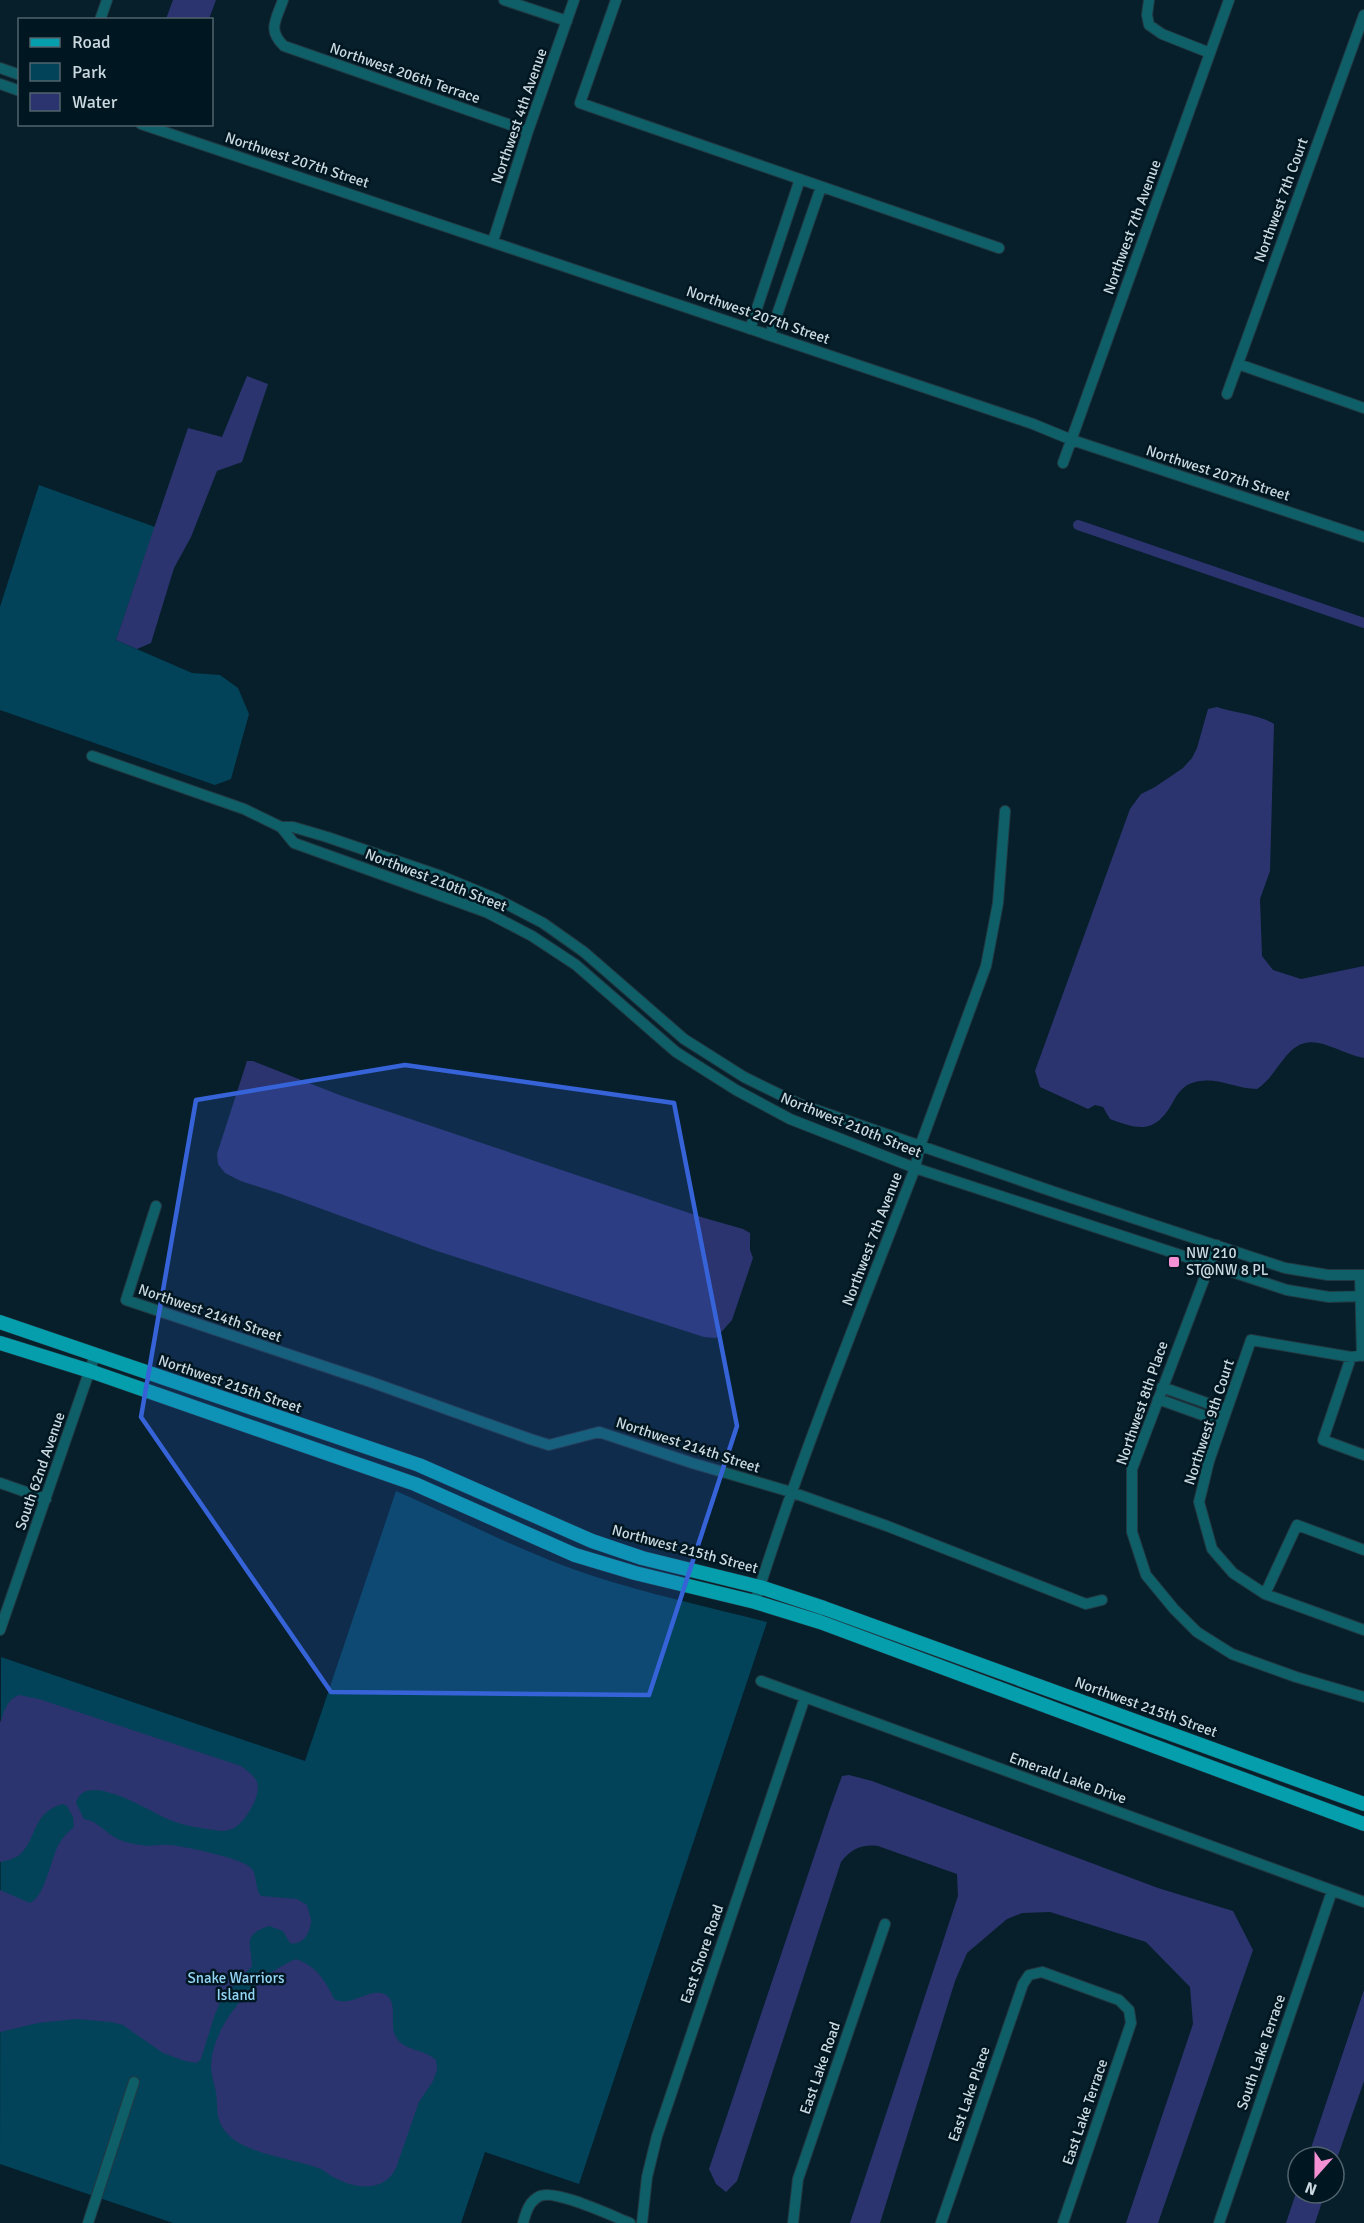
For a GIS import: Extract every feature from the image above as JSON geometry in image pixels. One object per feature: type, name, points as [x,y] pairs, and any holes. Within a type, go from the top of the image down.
[{"type":"main road","name":"Northwest 215th Street","points":[[0,1322],[419,1465],[592,1541],[642,1557],[760,1587],[824,1608],[1364,1804]]},
{"type":"main road","points":[[0,1343],[90,1371],[415,1484],[575,1555],[635,1573],[755,1602],[820,1622],[1364,1824]]},
{"type":"street","points":[[101,18],[107,0]]},
{"type":"street","name":"Northwest 206th Terrace","points":[[283,0],[273,26],[275,37],[284,46],[528,131]]},
{"type":"street","points":[[504,0],[567,21]]},
{"type":"street","name":"Northwest 4th Avenue","points":[[493,241],[528,131],[574,0]]},
{"type":"street","points":[[616,0],[580,103],[999,248]]},
{"type":"street","points":[[1149,0],[1147,15],[1149,25],[1162,34],[1210,53]]},
{"type":"street","name":"Northwest 7th Avenue","points":[[1063,463],[1229,0]]},
{"type":"street","name":"Northwest 7th Court","points":[[1227,394],[1364,15]]},
{"type":"street","points":[[0,69],[18,74]]},
{"type":"street","points":[[0,84],[18,90]]},
{"type":"street","name":"Northwest 207th Street","points":[[147,126],[1364,537]]},
{"type":"street","points":[[750,329],[800,179]]},
{"type":"street","points":[[770,335],[821,186]]},
{"type":"street","points":[[786,220],[807,227]]},
{"type":"street","points":[[778,244],[799,251]]},
{"type":"street","points":[[1239,364],[1364,408]]},
{"type":"street","name":"Northwest 210th Street","points":[[93,756],[244,809],[281,827],[294,843],[486,912],[532,936],[576,965],[676,1052],[736,1090],[790,1119],[915,1168],[1287,1290],[1329,1297],[1362,1296]]},
{"type":"street","name":"Northwest 7th Avenue","points":[[755,1602],[768,1556],[791,1492],[915,1168],[920,1146],[986,966],[998,903],[1005,811]]},
{"type":"street","name":"Northwest 210th Street","points":[[281,827],[293,827],[339,841],[497,898],[543,924],[584,952],[684,1039],[744,1077],[799,1104],[1285,1268],[1328,1275],[1362,1275]]},
{"type":"street","name":"Northwest 214th Street","points":[[156,1206],[126,1300],[371,1382],[549,1445],[599,1432],[692,1463],[791,1492],[887,1526],[1086,1604],[1102,1600]]},
{"type":"street","name":"Northwest 8th Place","points":[[1217,1245],[1132,1469],[1132,1532],[1146,1575],[1174,1610],[1197,1632],[1232,1654],[1296,1677],[1364,1697]]},
{"type":"street","points":[[1362,1275],[1359,1356],[1323,1440],[1364,1455]]},
{"type":"street","name":"Northwest 9th Court","points":[[1359,1356],[1251,1340],[1209,1461],[1199,1502],[1212,1549],[1233,1573],[1265,1594],[1362,1629]]},
{"type":"street","name":"South 62nd Avenue","points":[[0,1630],[3,1608],[46,1499],[95,1355]]},
{"type":"street","points":[[1162,1387],[1226,1410]]},
{"type":"street","points":[[1158,1399],[1222,1422]]},
{"type":"street","points":[[0,1483],[46,1499]]},
{"type":"street","points":[[1265,1594],[1297,1525],[1364,1550]]},
{"type":"street","points":[[1362,1629],[1364,1617]]},
{"type":"street","name":"Emerald Lake Drive","points":[[761,1681],[1364,1902]]},
{"type":"street","name":"East Shore Road","points":[[642,2223],[647,2177],[657,2136],[805,1697]]},
{"type":"street","name":"South Lake Terrace","points":[[1219,2223],[1332,1891]]},
{"type":"street","name":"East Lake Road","points":[[793,2223],[798,2179],[885,1924]]},
{"type":"street","name":"East Lake Terrace","points":[[1029,1976],[1042,1972],[1119,2000],[1129,2010],[1131,2023],[1063,2223]]},
{"type":"street","name":"East Lake Place","points":[[941,2223],[1023,1984],[1029,1976]]},
{"type":"street","points":[[88,2223],[134,2082]]},
{"type":"street","points":[[523,2223],[528,2206],[541,2195],[557,2195],[630,2223]]},
{"type":"highlighted area","points":[[405,1065],[674,1103],[737,1426],[649,1695],[331,1692],[141,1417],[196,1100]]},
{"type":"green space","points":[[39,485],[155,527],[116,640],[192,673],[220,675],[238,688],[249,714],[231,779],[215,785],[0,710],[0,607]]},
{"type":"green space","name":"Snake Warriors Island","points":[[396,1491],[516,1546],[590,1575],[767,1622],[579,2184],[485,2152],[461,2223],[173,2223],[0,2164],[1,1657],[305,1761]]},
{"type":"water","points":[[173,0],[216,0],[209,18],[166,18]]},
{"type":"water","points":[[247,376],[268,384],[242,462],[217,471],[191,537],[174,568],[151,643],[137,649],[116,640],[188,428],[222,437]]},
{"type":"water","points":[[1217,707],[1254,716],[1274,724],[1270,871],[1260,899],[1262,956],[1273,970],[1301,979],[1364,966],[1364,1058],[1320,1043],[1302,1044],[1292,1050],[1257,1089],[1217,1081],[1192,1083],[1176,1096],[1160,1120],[1146,1127],[1138,1127],[1110,1119],[1103,1107],[1095,1105],[1088,1109],[1040,1087],[1035,1071],[1130,809],[1141,794],[1183,768],[1192,758],[1208,709]]},
{"type":"water","points":[[247,1061],[253,1061],[342,1096],[701,1217],[743,1229],[750,1233],[750,1250],[753,1258],[732,1320],[716,1338],[704,1337],[434,1250],[241,1181],[225,1173],[218,1164],[217,1154]]},
{"type":"water","points":[[19,1695],[39,1699],[241,1766],[257,1782],[257,1793],[249,1813],[241,1823],[226,1831],[198,1828],[175,1822],[105,1791],[92,1790],[82,1793],[76,1803],[84,1819],[95,1823],[118,1839],[144,1846],[166,1845],[187,1848],[235,1860],[250,1867],[261,1896],[297,1899],[307,1905],[311,1925],[308,1933],[299,1942],[290,1943],[283,1931],[269,1926],[260,1929],[251,1937],[252,1966],[221,2000],[201,2059],[197,2063],[163,2053],[123,2025],[111,2022],[76,2019],[38,2023],[0,2032],[0,1890],[30,1903],[35,1899],[44,1885],[59,1844],[74,1827],[73,1817],[67,1806],[63,1804],[53,1808],[40,1820],[24,1850],[16,1857],[0,1862],[0,1723],[9,1703]]},
{"type":"water","points":[[849,1775],[872,1781],[1158,1888],[1233,1911],[1253,1950],[1158,2223],[1126,2223],[1193,2024],[1190,1987],[1146,1942],[1050,1912],[1022,1913],[1007,1919],[967,1953],[955,1981],[880,2223],[850,2223],[958,1896],[957,1874],[878,1846],[857,1848],[841,1862],[737,2181],[726,2192],[716,2184],[709,2169],[830,1809],[842,1776]]},
{"type":"water","points":[[296,1959],[320,1975],[334,1999],[347,2001],[378,1993],[389,1997],[392,2002],[396,2037],[409,2048],[436,2060],[437,2070],[433,2081],[419,2102],[396,2168],[389,2178],[380,2184],[362,2186],[352,2184],[310,2165],[256,2151],[233,2139],[220,2122],[211,2065],[220,2032],[240,2002],[253,1988],[267,1976]]},
{"type":"water","points":[[1364,1990],[1364,2081],[1342,2145],[1312,2145]]},
{"type":"water","points":[[1292,2205],[1321,2205],[1315,2223],[1286,2223]]},
{"type":"waterway","points":[[1078,525],[1364,623]]},
{"type":"place","name":"NW 210 ST@NW 8 PL","points":[[1174,1262]]}]
